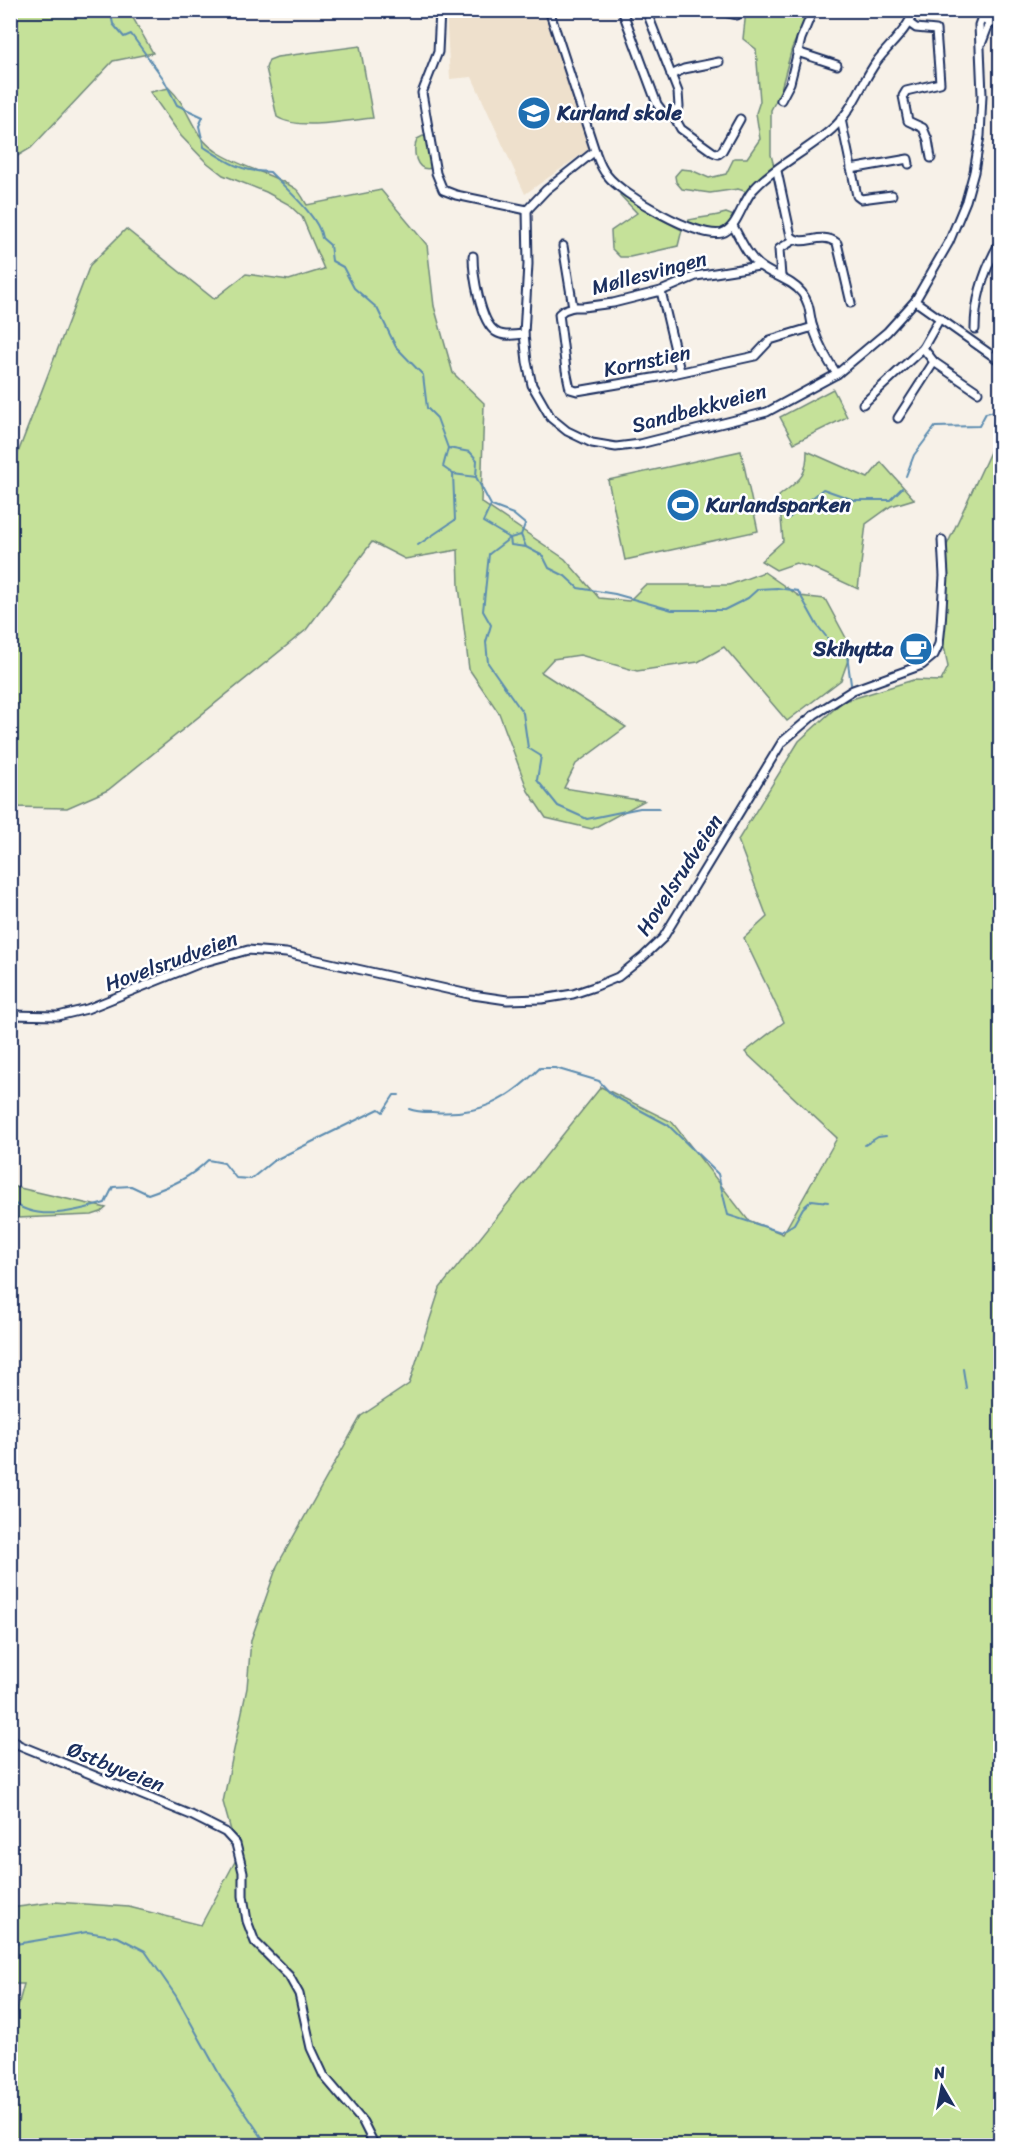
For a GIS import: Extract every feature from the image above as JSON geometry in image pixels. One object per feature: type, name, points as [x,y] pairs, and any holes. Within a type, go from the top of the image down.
[{"type":"main road","name":"Sandbekkveien","points":[[990,13],[1000,23]]},
{"type":"street","points":[[440,10],[438,52],[422,93],[436,173],[443,190],[456,195],[527,210],[546,190],[595,151]]},
{"type":"street","points":[[549,10],[595,151],[606,175],[618,187],[665,216],[710,234],[724,232],[733,226],[753,189],[785,162],[832,129],[841,119],[875,64],[909,24],[914,10]]},
{"type":"street","points":[[622,10],[657,104],[663,112],[672,113],[679,107],[680,100],[647,12],[674,10]]},
{"type":"street","points":[[714,10],[737,15],[740,10]]},
{"type":"street","points":[[781,100],[790,83],[813,10]]},
{"type":"street","name":"Sandbekkveien","points":[[527,210],[528,264],[524,334],[527,362],[532,385],[551,418],[567,431],[592,443],[616,447],[640,444],[767,412],[837,374],[887,332],[915,300],[949,242],[966,201],[974,171],[980,136],[982,95],[979,25],[990,13]]},
{"type":"street","points":[[909,24],[916,28],[936,30],[940,83],[906,91],[903,96],[908,121],[923,128],[932,158]]},
{"type":"street","points":[[798,52],[837,65]]},
{"type":"street","points":[[671,75],[684,69],[719,62]]},
{"type":"street","points":[[672,113],[681,129],[718,154],[740,119]]},
{"type":"street","points":[[841,119],[855,191],[861,200],[892,195]]},
{"type":"street","points":[[851,169],[908,159],[909,164]]},
{"type":"street","points":[[777,171],[789,230],[794,240]]},
{"type":"street","points":[[733,226],[746,250],[759,266],[781,277],[801,292],[809,305],[813,327],[827,360],[837,374]]},
{"type":"street","points":[[781,277],[780,249],[794,240],[826,237],[837,243],[851,303]]},
{"type":"street","points":[[975,329],[975,312],[982,282],[1000,242]]},
{"type":"street","name":"Møllesvingen","points":[[563,246],[573,307],[583,308],[613,303],[661,291],[696,276],[759,266]]},
{"type":"street","points":[[473,256],[475,281],[489,326],[497,333],[511,336],[524,334]]},
{"type":"street","points":[[661,291],[680,371]]},
{"type":"street","points":[[915,300],[1000,361]]},
{"type":"street","name":"Kornstien","points":[[573,307],[559,314],[570,389],[577,392],[755,356],[770,340],[813,327]]},
{"type":"street","points":[[863,404],[922,348],[940,318]]},
{"type":"street","points":[[922,348],[934,362],[978,392]]},
{"type":"street","points":[[898,418],[934,362]]},
{"type":"street","name":"Hovelsrudveien","points":[[10,1015],[58,1016],[87,1009],[179,972],[248,950],[285,953],[473,995],[507,1000],[542,999],[573,994],[618,977],[663,938],[782,742],[815,714],[853,690],[922,665],[934,655],[939,644],[941,625],[944,576],[942,540]]},
{"type":"street","name":"Østbyveien","points":[[10,1737],[19,1745],[211,1825],[225,1832],[236,1844],[243,1872],[243,1896],[247,1921],[255,1942],[289,1976],[299,1994],[311,2048],[324,2076],[363,2122],[375,2145]]},
{"type":"shaded area","name":"Kurland skole","points":[[446,11],[547,11],[592,147],[525,194],[472,77],[450,79]]},
{"type":"green space","points":[[11,10],[129,11],[153,53],[113,61],[31,148],[11,160]]},
{"type":"green space","points":[[746,11],[809,11],[792,48],[780,93],[771,110],[771,155],[774,166],[750,193],[738,189],[710,193],[682,189],[676,182],[675,176],[681,169],[691,170],[709,178],[726,174],[734,158],[747,158],[760,139],[756,113],[760,101],[756,49],[743,39]]},
{"type":"green space","points":[[360,46],[373,118],[310,124],[286,121],[277,117],[266,68],[269,60]]},
{"type":"green space","points":[[169,88],[182,104],[201,137],[216,151],[236,162],[287,183],[298,191],[307,205],[381,190],[427,245],[434,306],[453,373],[484,403],[481,502],[565,559],[599,598],[629,601],[645,585],[729,585],[764,572],[799,596],[825,599],[852,649],[841,680],[787,721],[724,647],[698,662],[637,671],[580,655],[553,659],[541,672],[626,727],[576,764],[564,788],[644,801],[592,829],[546,818],[528,791],[499,713],[469,669],[459,586],[458,550],[405,559],[372,542],[306,630],[108,790],[67,808],[11,807],[11,471],[90,265],[126,229],[214,299],[246,274],[289,280],[324,269],[302,217],[288,204],[266,192],[223,175],[205,161],[181,136],[150,92]]},
{"type":"green space","points":[[427,137],[432,168],[422,167],[416,160],[417,139]]},
{"type":"green space","points":[[625,192],[651,214],[682,230],[678,246],[630,257],[620,257],[612,249],[611,231],[637,213],[620,195]]},
{"type":"green space","points":[[726,213],[734,216],[736,220],[718,230],[687,225],[689,220]]},
{"type":"green space","points":[[833,389],[847,417],[794,443],[780,417]]},
{"type":"green space","points":[[1000,442],[1000,2145],[10,2145],[11,2032],[24,1984],[11,1984],[11,1908],[55,1902],[129,1907],[201,1925],[238,1856],[223,1802],[247,1688],[251,1640],[277,1566],[361,1416],[409,1384],[440,1288],[601,1087],[672,1122],[748,1220],[783,1234],[837,1138],[745,1052],[784,1022],[744,938],[767,917],[738,840],[799,741],[842,702],[913,680],[941,681],[948,667],[944,646],[947,545],[991,450]]},
{"type":"green space","name":"Kurlandsparken","points":[[741,451],[758,531],[625,560],[608,480]]},
{"type":"green space","points":[[807,451],[868,478],[881,462],[914,499],[891,506],[866,524],[858,589],[815,569],[796,563],[776,570],[761,561],[783,541],[779,496],[801,478],[807,460]]},
{"type":"green space","points":[[11,1186],[106,1208],[92,1215],[17,1218],[11,1225]]},
{"type":"waterway","points":[[110,10],[113,24],[124,37],[131,34],[163,78],[177,105],[203,117],[199,126],[204,147],[227,162],[242,168],[270,172],[315,221],[322,238],[330,245],[332,261],[343,267],[354,288],[377,308],[396,347],[423,375],[427,408],[437,418],[448,448],[443,467],[453,474],[476,477],[491,505],[483,522],[510,538],[511,545],[526,547],[543,556],[549,568],[565,576],[578,588],[615,594],[672,610],[724,610],[748,598],[758,589],[777,588],[798,591],[817,625],[832,644],[846,649],[851,684]]},
{"type":"waterway","points":[[906,476],[914,455],[935,427],[979,426],[986,413],[1000,410]]},
{"type":"waterway","points":[[448,448],[470,452],[477,460],[476,477]]},
{"type":"waterway","points":[[418,545],[455,520],[453,474]]},
{"type":"waterway","points":[[789,518],[823,489],[854,500],[890,500],[902,488]]},
{"type":"waterway","points":[[492,506],[513,514],[525,524],[521,535],[526,547]]},
{"type":"waterway","points":[[521,535],[510,538],[489,554],[483,611],[491,625],[486,642],[488,663],[523,713],[528,748],[541,756],[537,780],[558,806],[587,819],[640,808],[659,808]]},
{"type":"waterway","points":[[409,1109],[420,1112],[449,1113],[478,1109],[504,1097],[528,1080],[540,1068],[555,1068],[599,1081],[612,1095],[668,1125],[718,1174],[728,1215],[781,1232],[794,1224],[803,1208],[812,1200],[828,1202]]},
{"type":"waterway","points":[[10,1200],[32,1211],[69,1212],[105,1203],[113,1187],[131,1186],[148,1194],[165,1188],[187,1177],[208,1160],[224,1163],[236,1178],[251,1179],[273,1161],[379,1109],[383,1112],[394,1095],[399,1095]]},
{"type":"waterway","points":[[865,1145],[878,1137],[886,1136]]},
{"type":"waterway","points":[[963,1369],[966,1388]]},
{"type":"waterway","points":[[10,1945],[87,1932],[118,1937],[145,1951],[176,1996],[222,2079],[268,2146]]},
{"type":"place","name":"Kurland skole","points":[[534,113]]},
{"type":"place","name":"Kurlandsparken","points":[[683,505]]},
{"type":"place","name":"Skihytta","points":[[916,649]]}]
